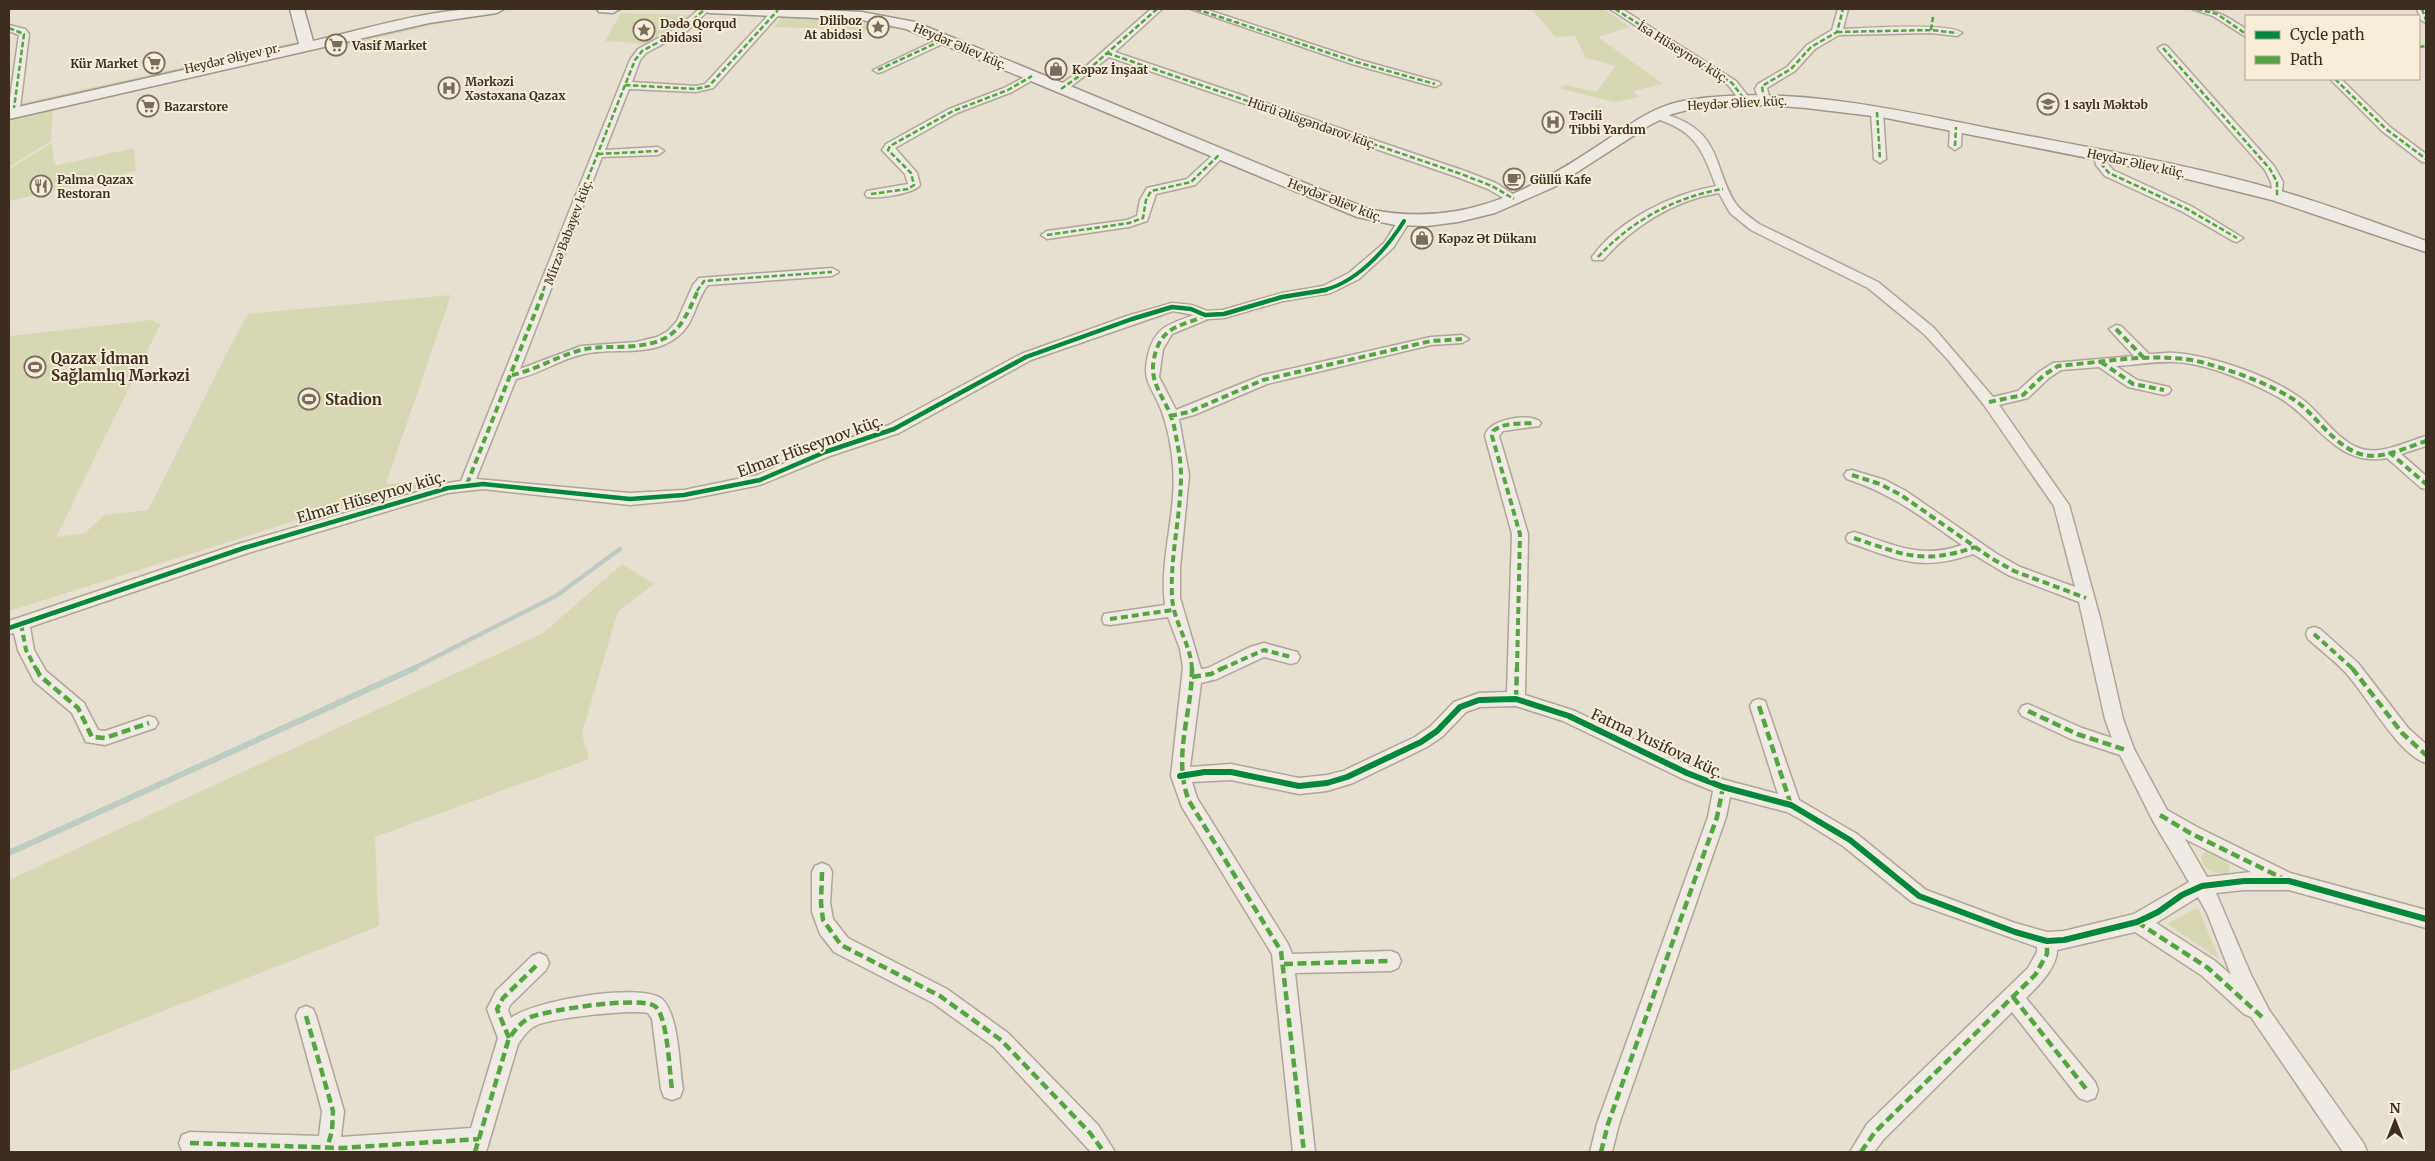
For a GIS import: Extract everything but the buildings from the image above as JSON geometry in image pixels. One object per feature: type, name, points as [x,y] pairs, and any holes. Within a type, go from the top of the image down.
[{"type":"main road","points":[[298,9],[306,44]]},
{"type":"main road","points":[[11,110],[455,9]]},
{"type":"main road","points":[[306,44],[438,17],[497,9]]},
{"type":"main road","points":[[604,9],[613,9]]},
{"type":"main road","name":"Heydər Əliev küç.","points":[[708,9],[838,11],[894,20],[945,39],[1061,89],[1363,213],[1404,221],[1434,222],[1454,219],[1514,200],[1575,168],[1654,115],[1677,106],[1764,100],[1799,101],[1878,112],[2100,155],[2277,196],[2426,247]]},
{"type":"street","name":"Mirzə Babayev küç.","points":[[468,484],[635,60],[642,51],[683,28],[705,9]]},
{"type":"street","points":[[1061,89],[1088,70],[1157,9]]},
{"type":"street","points":[[1196,9],[1356,62],[1435,84]]},
{"type":"street","name":"İsa Hüseynov küç.","points":[[1615,9],[1732,84],[1746,100]]},
{"type":"street","points":[[1837,32],[1843,9]]},
{"type":"street","points":[[2197,9],[2217,14],[2245,33]]},
{"type":"street","points":[[2422,9],[2426,20]]},
{"type":"street","points":[[625,85],[696,89],[709,86],[778,10]]},
{"type":"street","points":[[1931,30],[1934,17]]},
{"type":"street","points":[[9,28],[21,31],[24,34],[11,110]]},
{"type":"street","points":[[1764,100],[1762,86],[1791,69],[1811,47],[1837,32],[1931,30],[1957,32]]},
{"type":"street","points":[[878,70],[945,39]]},
{"type":"street","points":[[2163,48],[2270,170],[2277,182],[2277,196]]},
{"type":"street","name":"Hürü Əlisgəndərov küç.","points":[[1108,53],[1461,174],[1492,186],[1514,200]]},
{"type":"street","points":[[872,194],[908,189],[914,185],[910,173],[888,150],[890,146],[953,111],[1008,90],[1032,76]]},
{"type":"street","points":[[2337,80],[2391,134],[2426,159]]},
{"type":"street","points":[[1878,112],[1880,159]]},
{"type":"street","points":[[1654,115],[1673,120],[1693,130],[1709,152],[1732,208],[1755,227],[1873,285],[1929,332],[1954,358],[1989,402],[2061,506],[2086,598],[2112,710],[2126,750],[2160,815],[2215,909],[2243,980],[2262,1017],[2356,1152]]},
{"type":"street","points":[[1955,146],[1956,127]]},
{"type":"street","points":[[598,154],[658,151]]},
{"type":"street","points":[[1047,235],[1129,223],[1142,218],[1146,200],[1151,191],[1191,182],[1220,154]]},
{"type":"street","points":[[2100,155],[2102,166],[2109,173],[2187,209],[2237,238]]},
{"type":"street","points":[[1598,257],[1608,244],[1620,235],[1666,207],[1706,191],[1723,189]]},
{"type":"street","name":"Elmar Hüseynov küç.","points":[[15,626],[295,532],[468,484],[528,488],[630,499],[684,495],[739,485],[782,472],[825,452],[894,429],[1000,369],[1059,344],[1172,307],[1191,309],[1206,315],[1230,312],[1282,297],[1326,290],[1354,276],[1389,245],[1404,221]]},
{"type":"street","points":[[512,374],[530,372],[582,350],[636,345],[668,338],[683,323],[700,285],[704,281],[832,272]]},
{"type":"street","points":[[1206,315],[1173,327],[1159,339],[1152,373],[1153,382],[1166,404],[1170,416],[1177,442],[1181,479],[1171,577],[1173,610],[1189,651],[1192,677],[1181,752],[1180,776],[1182,788],[1274,936],[1284,964],[1304,1152]]},
{"type":"street","points":[[2116,329],[2144,358]]},
{"type":"street","points":[[1170,416],[1189,412],[1263,380],[1431,341],[1462,339]]},
{"type":"street","points":[[1989,402],[2020,396],[2028,391],[2042,374],[2058,366],[2174,356],[2191,359],[2267,386],[2296,402],[2352,450],[2370,455],[2389,452],[2426,441]]},
{"type":"street","points":[[2101,362],[2133,384],[2164,390]]},
{"type":"street","points":[[1516,699],[1520,534],[1492,436],[1493,431],[1498,427],[1534,423]]},
{"type":"street","points":[[2389,452],[2426,484]]},
{"type":"street","points":[[1852,475],[1880,484],[1901,495],[1975,547],[2014,571],[2086,598]]},
{"type":"street","points":[[1854,538],[1915,557],[1947,556],[1975,547]]},
{"type":"street","points":[[1110,619],[1173,610]]},
{"type":"street","points":[[15,626],[40,676],[46,684],[78,708],[92,737],[105,738],[149,723]]},
{"type":"street","points":[[2314,634],[2352,668],[2402,733],[2426,756]]},
{"type":"street","points":[[1192,677],[1211,674],[1264,650],[1291,657]]},
{"type":"street","name":"Fatma Yusifova küç.","points":[[1180,776],[1205,772],[1231,772],[1299,786],[1327,783],[1347,777],[1421,742],[1437,731],[1460,707],[1479,700],[1516,699],[1569,716],[1660,762],[1723,787],[1791,806],[1822,821],[1850,840],[1919,896],[2015,932],[2047,941],[2064,940],[2137,922],[2158,912],[2182,895],[2202,886],[2244,882],[2288,882],[2426,919]]},
{"type":"street","points":[[1759,706],[1791,806]]},
{"type":"street","points":[[2028,711],[2077,734],[2126,750]]},
{"type":"street","points":[[1601,1152],[1608,1124],[1659,985],[1717,817],[1723,787]]},
{"type":"street","points":[[2160,815],[2190,833],[2288,882]]},
{"type":"street","points":[[822,872],[819,908],[830,934],[841,945],[940,996],[1001,1040],[1090,1133],[1104,1152]]},
{"type":"street","points":[[2137,922],[2208,968],[2262,1017]]},
{"type":"street","points":[[1862,1152],[1875,1132],[2035,975],[2047,954],[2047,941]]},
{"type":"street","points":[[1284,964],[1390,961]]},
{"type":"street","points":[[509,1038],[497,1010],[503,998],[538,963]]},
{"type":"street","points":[[2013,997],[2087,1090]]},
{"type":"street","points":[[190,1143],[327,1148],[477,1145],[509,1038],[520,1024],[536,1015],[554,1011],[643,1002],[654,1005],[662,1015],[672,1089]]},
{"type":"street","points":[[306,1016],[333,1111],[332,1131],[327,1148]]},
{"type":"green space","points":[[1532,9],[1603,9],[1630,27],[1598,37],[1663,84],[1633,91],[1640,97],[1614,102],[1559,88],[1565,85],[1596,92],[1616,66],[1586,58],[1575,36],[1555,37]]},
{"type":"green space","points":[[483,13],[349,45],[347,36]]},
{"type":"green space","points":[[621,13],[693,15],[672,31],[647,44],[605,41]]},
{"type":"green space","points":[[783,16],[853,20],[894,27],[889,31],[774,27]]},
{"type":"green space","points":[[295,42],[295,44],[9,108],[9,106]]},
{"type":"green space","points":[[53,104],[51,141],[9,167],[9,114]]},
{"type":"green space","name":"Palma Qazax Restoran","points":[[52,143],[54,166],[134,148],[136,171],[9,201],[9,169]]},
{"type":"green space","points":[[451,295],[386,484],[432,480],[430,486],[339,507],[9,611],[9,336],[152,320],[160,325],[56,537],[85,533],[104,515],[148,510],[247,314]]},
{"type":"green space","points":[[622,564],[654,584],[618,611],[582,733],[589,759],[375,837],[379,926],[9,1072],[9,880],[543,633]]},
{"type":"green space","points":[[2209,850],[2227,859],[2230,869],[2227,873],[2214,872],[2203,864],[2201,855]]},
{"type":"green space","points":[[2198,907],[2219,959],[2167,924]]},
{"type":"waterway","points":[[412,669],[556,596],[620,549]]},
{"type":"waterway","points":[[9,853],[415,668]]},
{"type":"marked path","points":[[467,484],[635,60],[642,51],[683,29],[705,9]]},
{"type":"marked path","points":[[1061,89],[1088,70],[1157,9]]},
{"type":"marked path","points":[[1196,9],[1356,62],[1435,84]]},
{"type":"marked path","points":[[1615,9],[1732,83],[1745,100]]},
{"type":"marked path","points":[[1764,100],[1762,86],[1791,69],[1811,47],[1837,32],[1843,9]]},
{"type":"marked path","points":[[2197,9],[2217,14],[2245,33]]},
{"type":"marked path","points":[[2422,9],[2426,20]]},
{"type":"marked path","points":[[625,85],[696,89],[709,86],[778,10]]},
{"type":"marked path","points":[[1931,30],[1933,17]]},
{"type":"marked path","points":[[9,28],[21,31],[24,34],[14,108]]},
{"type":"marked path","points":[[1837,32],[1931,30],[1957,33]]},
{"type":"marked path","points":[[878,70],[945,39]]},
{"type":"marked path","points":[[2420,47],[2426,46]]},
{"type":"marked path","points":[[2163,48],[2270,169],[2277,182],[2277,196]]},
{"type":"marked path","points":[[1107,53],[1461,174],[1492,186],[1514,199]]},
{"type":"marked path","points":[[871,194],[908,189],[914,185],[911,173],[888,150],[890,146],[953,111],[1008,90],[1032,76]]},
{"type":"marked path","points":[[2336,80],[2386,129],[2426,159]]},
{"type":"marked path","points":[[1877,112],[1880,159]]},
{"type":"marked path","points":[[1955,146],[1956,127]]},
{"type":"marked path","points":[[598,154],[658,151]]},
{"type":"marked path","points":[[1047,235],[1129,223],[1143,218],[1146,200],[1151,191],[1191,182],[1220,154]]},
{"type":"marked path","points":[[2100,155],[2102,165],[2109,173],[2187,209],[2237,238]]},
{"type":"marked path","points":[[1598,257],[1622,234],[1654,213],[1690,197],[1723,189]]},
{"type":"marked path","points":[[512,375],[581,350],[636,346],[662,340],[673,334],[682,324],[700,285],[704,281],[832,272]]},
{"type":"marked path","points":[[1205,315],[1167,331],[1156,349],[1152,372],[1155,386],[1167,406],[1172,419],[1181,471],[1171,583],[1173,607],[1191,658],[1192,667],[1192,684],[1183,735],[1181,769],[1183,785],[1189,801],[1281,951],[1284,964],[1304,1152]]},
{"type":"marked path","points":[[2116,329],[2144,358]]},
{"type":"marked path","points":[[1170,416],[1189,412],[1263,380],[1431,341],[1462,339]]},
{"type":"marked path","points":[[1989,402],[2023,395],[2044,375],[2058,366],[2174,357],[2220,368],[2283,394],[2303,407],[2337,439],[2355,452],[2364,455],[2378,455],[2426,441]]},
{"type":"marked path","points":[[2101,362],[2133,384],[2164,390]]},
{"type":"marked path","points":[[1516,699],[1520,534],[1492,436],[1493,431],[1498,427],[1509,424],[1534,423]]},
{"type":"marked path","points":[[2389,452],[2426,484]]},
{"type":"marked path","points":[[1852,475],[1880,484],[1901,495],[1991,558],[2014,571],[2086,598]]},
{"type":"marked path","points":[[1854,538],[1920,558],[1941,557],[1975,547]]},
{"type":"marked path","points":[[1110,619],[1173,610]]},
{"type":"marked path","points":[[21,624],[26,650],[40,676],[78,708],[92,737],[105,738],[149,723]]},
{"type":"marked path","points":[[2314,634],[2352,668],[2402,733],[2426,755]]},
{"type":"marked path","points":[[1192,677],[1211,674],[1264,650],[1291,657]]},
{"type":"marked path","points":[[1759,706],[1791,805]]},
{"type":"marked path","points":[[2028,711],[2077,734],[2126,750]]},
{"type":"marked path","points":[[1601,1152],[1608,1124],[1659,985],[1717,817],[1723,787]]},
{"type":"marked path","points":[[2160,815],[2190,833],[2282,878]]},
{"type":"marked path","points":[[822,872],[821,912],[823,920],[841,945],[940,996],[1001,1040],[1090,1133],[1104,1152]]},
{"type":"marked path","points":[[2137,922],[2208,968],[2262,1017]]},
{"type":"marked path","points":[[1861,1152],[1875,1132],[2035,975],[2047,954],[2047,941]]},
{"type":"marked path","points":[[1284,964],[1391,961]]},
{"type":"marked path","points":[[509,1038],[497,1009],[503,998],[539,963]]},
{"type":"marked path","points":[[2013,997],[2087,1090]]},
{"type":"marked path","points":[[475,1152],[509,1038],[521,1023],[532,1017],[562,1009],[579,1007],[643,1002],[654,1005],[662,1015],[672,1089]]},
{"type":"marked path","points":[[306,1016],[333,1111],[332,1131],[327,1148]]},
{"type":"marked path","points":[[190,1143],[342,1148],[479,1139]]},
{"type":"cycle path","points":[[9,628],[244,548],[448,488],[483,484],[630,499],[684,495],[760,480],[825,452],[894,429],[1026,357],[1132,319],[1172,307],[1191,309],[1205,315],[1224,314],[1282,297],[1326,290],[1354,276],[1389,245],[1404,221]]},
{"type":"cycle path","points":[[1180,776],[1205,772],[1231,772],[1299,786],[1327,783],[1347,777],[1421,742],[1437,731],[1460,707],[1479,700],[1516,699],[1569,716],[1687,773],[1723,787],[1791,805],[1850,840],[1919,896],[2015,932],[2047,941],[2064,940],[2137,922],[2158,912],[2182,895],[2202,886],[2244,881],[2289,881],[2426,919]]},
{"type":"place","name":"Diliboz At abidəsi","points":[[878,27]]},
{"type":"place","name":"Dədə Qorqud abidəsi","points":[[644,30]]},
{"type":"place","name":"Vasif Market","points":[[336,45]]},
{"type":"place","name":"Kür Market","points":[[154,63]]},
{"type":"place","name":"Kəpəz İnşaat","points":[[1056,69]]},
{"type":"place","name":"Mərkəzi Xəstəxana Qazax","points":[[449,88]]},
{"type":"place","name":"1 saylı Məktəb","points":[[2048,104]]},
{"type":"place","name":"Bazarstore","points":[[148,106]]},
{"type":"place","name":"Təcili Tibbi Yardım","points":[[1553,122]]},
{"type":"place","name":"Güllü Kafe","points":[[1514,179]]},
{"type":"place","name":"Palma Qazax Restoran","points":[[41,186]]},
{"type":"place","name":"Kəpəz Ət Dükanı","points":[[1422,238]]},
{"type":"place","name":"Qazax İdman Sağlamlıq Mərkəzi","points":[[35,367]]},
{"type":"place","name":"Stadion","points":[[309,399]]}]
